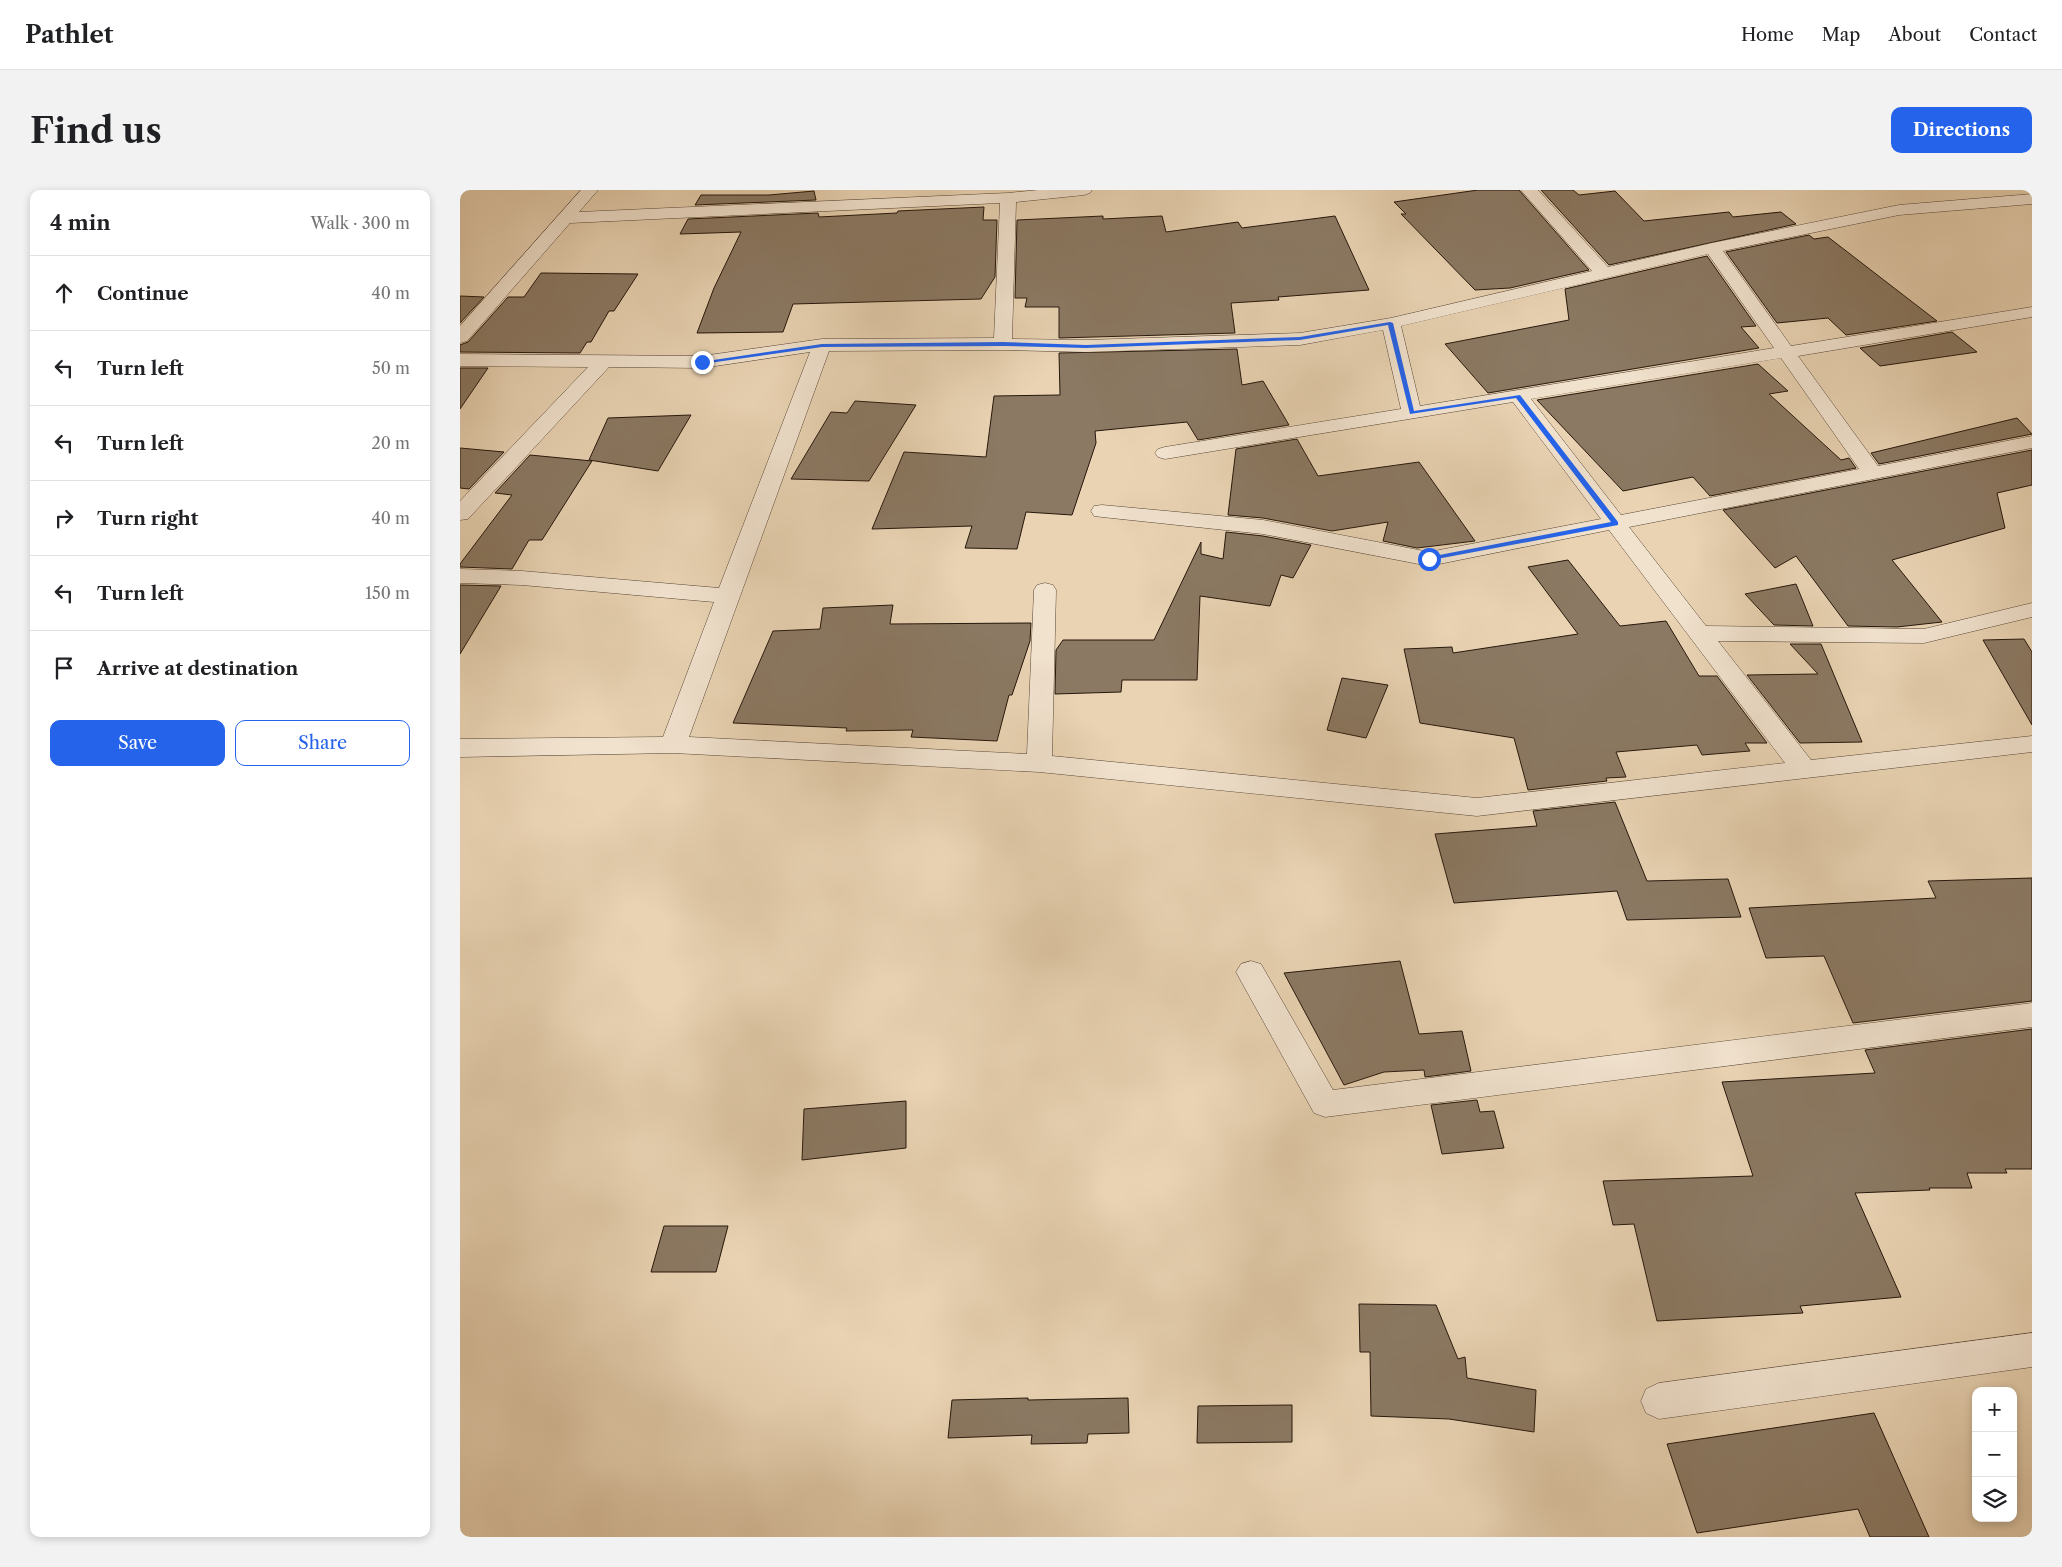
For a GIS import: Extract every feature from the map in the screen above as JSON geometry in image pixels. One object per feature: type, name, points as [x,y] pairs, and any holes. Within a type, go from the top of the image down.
[{"type":"street","points":[[460,337],[590,190]]},
{"type":"street","points":[[566,218],[1008,198],[1084,190]]},
{"type":"street","points":[[1529,190],[1604,273]]},
{"type":"street","points":[[1003,344],[1008,198]]},
{"type":"street","points":[[460,360],[702,362],[822,346],[1003,344],[1086,346],[1300,339],[1390,323],[1712,248],[1898,210],[2030,201]]},
{"type":"street","points":[[1712,248],[1872,474]]},
{"type":"street","points":[[1165,453],[2032,312]]},
{"type":"street","points":[[1390,323],[1412,413]]},
{"type":"street","points":[[673,745],[822,346]]},
{"type":"street","points":[[460,514],[605,360]]},
{"type":"street","points":[[1518,396],[1804,770]]},
{"type":"street","points":[[1102,511],[1263,528],[1429,559],[2032,442]]},
{"type":"street","points":[[460,576],[522,578],[728,596]]},
{"type":"street","points":[[1039,764],[1045,590]]},
{"type":"street","points":[[1699,633],[1924,636],[2032,610]]},
{"type":"street","points":[[460,748],[673,745],[1039,764],[1477,807],[2032,744]]},
{"type":"street","points":[[1251,972],[1325,1104],[2032,1015]]},
{"type":"street","points":[[1659,1401],[2032,1350]]},
{"type":"building","points":[[1478,190],[1519,190],[1589,270],[1510,288],[1475,290],[1401,214],[1406,214],[1394,202]]},
{"type":"building","points":[[1541,190],[1573,190],[1579,195],[1615,191],[1644,221],[1729,212],[1733,217],[1781,212],[1796,224],[1609,265]]},
{"type":"building","points":[[814,191],[816,200],[695,205],[701,195],[769,195]]},
{"type":"building","points":[[984,207],[983,220],[997,220],[995,277],[981,299],[793,304],[783,332],[697,333],[714,288],[741,232],[680,234],[688,219],[818,213],[819,217]]},
{"type":"building","points":[[1103,216],[1103,219],[1162,216],[1166,232],[1238,222],[1242,228],[1335,216],[1369,290],[1278,297],[1279,300],[1231,303],[1235,333],[1059,338],[1059,307],[1025,307],[1027,298],[1015,298],[1017,220]]},
{"type":"building","points":[[1809,235],[1814,239],[1828,237],[1937,321],[1846,335],[1828,318],[1777,323],[1726,252]]},
{"type":"building","points":[[1707,256],[1756,326],[1741,327],[1759,348],[1488,393],[1445,344],[1569,320],[1565,289]]},
{"type":"building","points":[[541,273],[638,274],[614,311],[609,311],[591,342],[587,342],[580,353],[460,352],[460,345],[468,342],[508,297],[524,297]]},
{"type":"building","points":[[460,296],[484,297],[460,323]]},
{"type":"building","points":[[1952,332],[1977,352],[1880,366],[1860,348]]},
{"type":"building","points":[[1237,349],[1242,385],[1263,381],[1289,425],[1198,440],[1187,422],[1095,431],[1096,443],[1072,515],[1026,512],[1017,549],[965,548],[972,526],[872,529],[904,452],[986,457],[994,396],[1060,395],[1059,353]]},
{"type":"building","points":[[1758,364],[1788,391],[1769,394],[1841,460],[1849,458],[1856,468],[1710,496],[1693,477],[1623,491],[1537,400]]},
{"type":"building","points":[[460,368],[488,368],[460,409]]},
{"type":"building","points":[[855,401],[916,405],[869,481],[791,479],[831,412],[847,413]]},
{"type":"building","points":[[691,415],[658,471],[589,460],[608,418]]},
{"type":"building","points":[[2017,418],[2032,434],[1879,464],[1871,453]]},
{"type":"building","points":[[1297,439],[1318,476],[1419,462],[1475,541],[1417,548],[1383,541],[1388,522],[1332,531],[1263,518],[1228,515],[1236,449]]},
{"type":"building","points":[[460,448],[504,452],[469,489],[460,488]]},
{"type":"building","points":[[2032,450],[2032,485],[1997,493],[2005,528],[1892,560],[1942,622],[1897,627],[1848,626],[1796,556],[1775,568],[1723,510]]},
{"type":"building","points":[[530,455],[592,461],[542,540],[529,540],[512,569],[460,567],[460,564],[512,495],[495,493]]},
{"type":"building","points":[[1226,532],[1263,536],[1311,545],[1293,578],[1281,575],[1270,606],[1200,596],[1197,680],[1122,680],[1121,692],[1055,694],[1056,650],[1063,640],[1154,640],[1201,542],[1201,554],[1223,559]]},
{"type":"building","points":[[1568,560],[1620,626],[1666,621],[1699,676],[1717,676],[1767,743],[1745,743],[1750,751],[1702,755],[1697,745],[1616,752],[1626,777],[1606,778],[1607,781],[1528,790],[1514,738],[1420,723],[1404,649],[1452,647],[1453,653],[1578,634],[1528,567]]},
{"type":"building","points":[[1796,584],[1813,626],[1774,625],[1745,594]]},
{"type":"building","points":[[460,585],[501,586],[460,654]]},
{"type":"building","points":[[893,605],[890,624],[1031,623],[1030,641],[1012,695],[1009,695],[997,741],[911,737],[913,730],[846,731],[847,728],[733,723],[773,631],[820,629],[823,608]]},
{"type":"building","points":[[2024,639],[2032,652],[2032,725],[1983,640]]},
{"type":"building","points":[[1790,644],[1821,644],[1862,742],[1800,743],[1747,675],[1818,674]]},
{"type":"building","points":[[1342,678],[1388,685],[1366,738],[1327,730]]},
{"type":"building","points":[[1615,802],[1647,881],[1728,879],[1741,917],[1627,920],[1617,891],[1454,903],[1435,834],[1537,826],[1533,811]]},
{"type":"building","points":[[2032,878],[2032,1001],[1853,1023],[1824,956],[1766,958],[1749,908],[1936,898],[1928,881]]},
{"type":"building","points":[[1400,961],[1419,1034],[1462,1031],[1471,1071],[1425,1077],[1424,1070],[1384,1072],[1344,1085],[1284,973]]},
{"type":"building","points":[[2032,1029],[2032,1169],[2005,1169],[2007,1173],[1967,1173],[1972,1188],[1929,1188],[1930,1190],[1855,1193],[1901,1297],[1800,1306],[1803,1313],[1657,1321],[1634,1224],[1613,1225],[1603,1181],[1753,1176],[1722,1082],[1875,1073],[1865,1050]]},
{"type":"building","points":[[1477,1100],[1480,1112],[1494,1111],[1504,1148],[1442,1154],[1431,1105]]},
{"type":"building","points":[[906,1101],[906,1148],[802,1160],[804,1109]]},
{"type":"building","points":[[664,1226],[728,1226],[716,1272],[651,1272]]},
{"type":"building","points":[[1359,1304],[1436,1305],[1458,1359],[1465,1357],[1467,1378],[1536,1390],[1534,1432],[1449,1419],[1371,1416],[1370,1352],[1360,1352]]},
{"type":"building","points":[[1028,1398],[1028,1400],[1128,1398],[1129,1433],[1088,1434],[1087,1443],[1031,1444],[1032,1435],[948,1438],[952,1400]]},
{"type":"building","points":[[1292,1405],[1292,1442],[1197,1443],[1198,1406]]},
{"type":"building","points":[[1874,1413],[1929,1537],[1870,1537],[1858,1509],[1697,1533],[1667,1444]]},
{"type":"route","points":[[702,362],[822,346],[1003,344],[1086,346],[1300,339],[1390,323],[1412,413],[1518,396],[1615,523],[1429,559]]}]
